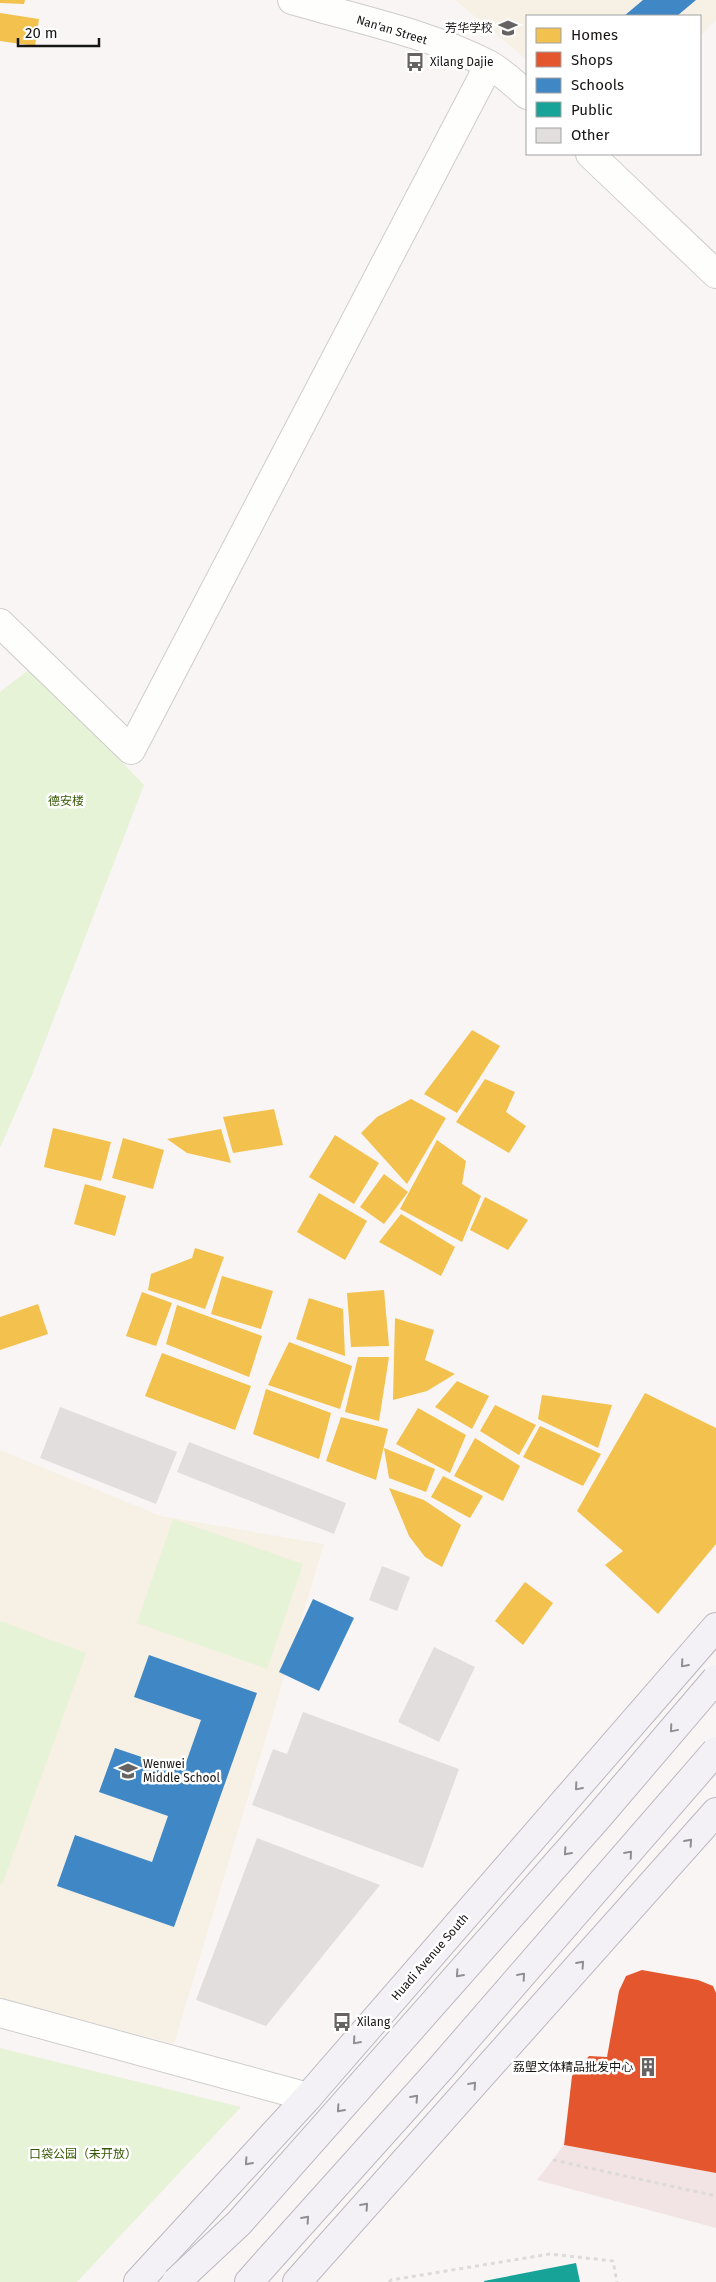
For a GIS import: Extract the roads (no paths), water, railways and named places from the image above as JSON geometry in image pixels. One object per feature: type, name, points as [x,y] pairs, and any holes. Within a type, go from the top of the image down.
[{"type":"main road","name":"Huadi Avenue South","points":[[138,2282],[308,2097],[716,1627]]},
{"type":"main road","points":[[189,2282],[599,1816],[716,1679]]},
{"type":"main road","points":[[249,2282],[460,2047],[716,1751]]},
{"type":"main road","points":[[297,2282],[716,1812]]},
{"type":"main road","points":[[176,2282],[239,2223]]},
{"type":"street","name":"Nan'an Street","points":[[292,0],[404,32],[453,49],[489,65],[526,94]]},
{"type":"street","points":[[0,623],[131,750],[489,65]]},
{"type":"street","points":[[591,155],[716,274]]},
{"type":"street","points":[[0,2013],[308,2097]]},
{"type":"place","name":"芳华学校","points":[[508,28]]},
{"type":"place","name":"Xilang Dajie","points":[[415,62]]},
{"type":"place","name":"Wenwei Middle School","points":[[128,1771]]},
{"type":"place","name":"Xilang","points":[[342,2022]]},
{"type":"place","name":"荔塱文体精品批发中心","points":[[648,2067]]},
{"type":"park label","name":"德安楼","points":[[66,801]]},
{"type":"park label","name":"口袋公园（未开放）","points":[[83,2154]]}]
